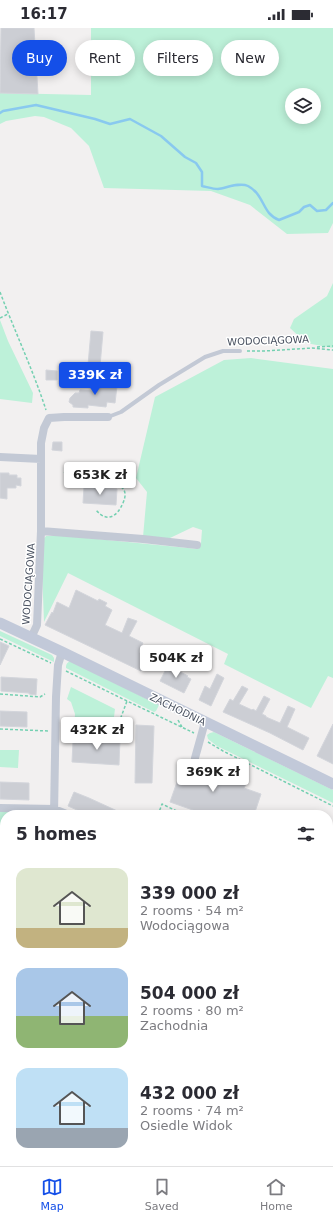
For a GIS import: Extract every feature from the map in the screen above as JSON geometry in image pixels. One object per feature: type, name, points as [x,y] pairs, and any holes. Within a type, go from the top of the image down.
[{"type":"street","name":"WODOCIĄGOWA","points":[[31,638],[37,625],[41,531],[41,443],[44,428],[49,418],[64,416],[108,417]]},
{"type":"street","points":[[0,457],[41,459]]},
{"type":"street","name":"WODOCIĄGOWA","points":[[41,531],[197,545]]},
{"type":"street","name":"ZACHODNIA","points":[[0,624],[62,652],[333,784]]},
{"type":"street","points":[[54,810],[56,697],[58,667],[62,652]]},
{"type":"street","points":[[194,758],[205,722]]},
{"type":"street","points":[[0,808],[27,810]]},
{"type":"lane","name":"WODOCIĄGOWA","points":[[108,417],[121,412],[159,385],[205,358],[222,352],[240,350]]},
{"type":"path","points":[[0,292],[37,382],[49,418]]},
{"type":"path","points":[[0,318],[8,314]]},
{"type":"path","points":[[312,348],[333,346]]},
{"type":"path","name":"WODOCIĄGOWA","points":[[240,350],[266,351],[312,348],[333,350]]},
{"type":"path","points":[[64,472],[84,481],[109,482],[118,484],[122,487],[125,493],[124,500],[121,508],[115,515],[107,518],[101,516],[96,510]]},
{"type":"path","points":[[0,639],[53,664]]},
{"type":"path","points":[[64,670],[194,733]]},
{"type":"path","points":[[0,694],[40,696],[45,694]]},
{"type":"path","points":[[61,735],[114,736],[127,701]]},
{"type":"path","points":[[0,729],[51,732]]},
{"type":"path","points":[[207,741],[223,751],[333,806]]},
{"type":"path","points":[[160,810],[162,804],[175,810]]},
{"type":"green space","points":[[91,28],[333,28],[333,223],[328,233],[287,234],[250,205],[211,191],[104,188],[89,146],[71,128],[44,117],[35,116],[6,121],[0,124],[0,93],[91,95],[91,76],[135,76],[135,40],[91,40]]},
{"type":"green space","points":[[333,283],[333,348],[306,343],[290,328],[294,319],[327,296]]},
{"type":"green space","points":[[0,320],[8,341],[33,393],[32,403],[0,399]]},
{"type":"green space","points":[[251,358],[333,369],[333,678],[328,676],[311,708],[224,664],[228,654],[68,573],[44,622],[41,543],[46,536],[67,536],[198,549],[201,543],[202,530],[193,527],[170,538],[154,539],[143,537],[147,492],[136,478],[155,397],[224,360]]},
{"type":"green space","points":[[0,631],[52,655],[54,662],[0,636]]},
{"type":"green space","points":[[70,661],[159,705],[156,711],[154,712],[66,668]]},
{"type":"green space","points":[[71,687],[115,709],[113,725],[108,730],[74,729],[75,714],[71,702],[67,699]]},
{"type":"green space","points":[[214,732],[333,790],[333,803],[217,746],[208,739],[207,735]]},
{"type":"green space","points":[[0,750],[19,750],[18,768],[0,767]]},
{"type":"building","points":[[1,28],[34,28],[35,40],[12,40],[12,76],[37,76],[38,94],[0,93]]},
{"type":"building","points":[[91,331],[103,332],[100,366],[88,365]]},
{"type":"building","points":[[46,370],[57,371],[57,380],[46,380]]},
{"type":"building","points":[[96,380],[104,381],[104,384],[117,386],[115,403],[107,402],[106,407],[88,405],[88,408],[73,407],[73,405],[69,402],[70,398],[75,393],[79,393],[80,390],[94,391]]},
{"type":"building","points":[[53,442],[62,442],[62,451],[52,450]]},
{"type":"building","points":[[0,473],[9,473],[9,475],[17,475],[17,478],[21,478],[21,486],[16,485],[16,488],[7,488],[7,499],[0,498]]},
{"type":"building","points":[[84,487],[117,489],[116,505],[83,503]]},
{"type":"building","points":[[76,590],[98,601],[99,599],[107,603],[105,606],[112,610],[105,625],[122,633],[128,618],[137,621],[129,636],[143,643],[139,652],[149,656],[141,671],[45,625],[52,612],[53,613],[57,602],[69,608]]},
{"type":"building","points":[[0,642],[9,646],[0,665]]},
{"type":"building","points":[[184,649],[204,658],[201,665],[181,655]]},
{"type":"building","points":[[167,667],[170,669],[171,667],[191,679],[184,693],[160,681]]},
{"type":"building","points":[[217,674],[224,678],[211,706],[199,700],[205,686],[210,689]]},
{"type":"building","points":[[1,677],[37,679],[36,695],[1,691]]},
{"type":"building","points":[[242,686],[248,689],[239,704],[256,711],[264,696],[270,699],[262,714],[266,717],[280,723],[288,706],[295,709],[287,727],[309,738],[303,750],[223,712],[230,699],[233,701]]},
{"type":"building","points":[[0,711],[27,712],[27,727],[0,726]]},
{"type":"building","points":[[333,724],[333,764],[317,756]]},
{"type":"building","points":[[136,725],[154,726],[152,783],[135,783]]},
{"type":"building","points":[[79,737],[120,739],[119,765],[72,762],[73,742],[78,743]]},
{"type":"building","points":[[184,762],[246,784],[244,788],[261,794],[256,810],[193,810],[170,802]]},
{"type":"building","points":[[0,782],[29,783],[29,800],[0,799]]},
{"type":"building","points":[[74,792],[115,810],[77,810],[68,806]]},
{"type":"waterway","points":[[0,113],[3,111],[36,105],[110,124],[130,119],[161,136],[185,157],[196,163],[202,172],[202,186],[218,189],[237,185],[248,186],[258,194],[269,213],[279,220],[299,212],[304,207],[310,205],[317,211],[326,210],[333,203]]}]
